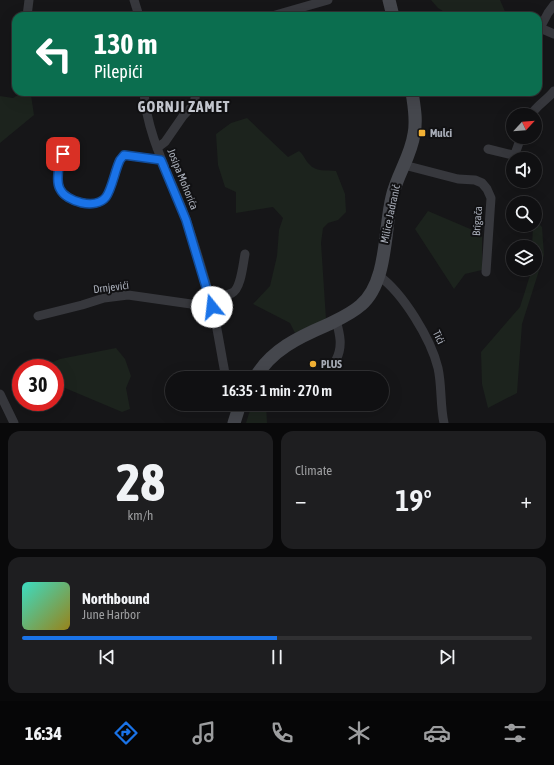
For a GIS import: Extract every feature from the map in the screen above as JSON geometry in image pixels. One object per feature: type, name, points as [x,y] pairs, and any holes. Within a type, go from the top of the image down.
[{"type":"street","points":[[27,12],[28,0]]},
{"type":"street","points":[[134,0],[138,12]]},
{"type":"street","points":[[286,12],[328,0]]},
{"type":"street","points":[[389,0],[392,12]]},
{"type":"street","points":[[542,24],[554,6]]},
{"type":"street","points":[[542,29],[554,34]]},
{"type":"street","points":[[535,108],[546,100],[554,91]]},
{"type":"street","name":"Josipa Mohorića","points":[[144,96],[157,148],[186,220],[212,307],[225,371]]},
{"type":"street","points":[[157,148],[165,142],[183,116],[194,104],[195,96]]},
{"type":"street","name":"Milice Jadranić","points":[[260,371],[280,349],[297,339],[351,313],[362,304],[371,293],[379,276],[392,197],[411,148],[415,128],[412,96]]},
{"type":"street","points":[[488,149],[513,155],[515,154],[519,144]]},
{"type":"street","points":[[71,152],[60,156],[58,183],[61,191],[68,198],[87,204],[98,203],[106,198],[120,160],[124,155],[161,160]]},
{"type":"street","name":"Brigača","points":[[404,164],[458,180],[475,180],[482,183],[487,189],[491,198],[486,272]]},
{"type":"street","points":[[209,297],[227,295],[234,292],[238,288],[245,254]]},
{"type":"street","name":"Tići","points":[[379,276],[393,288],[405,304],[430,345],[438,368],[441,408],[444,423]]},
{"type":"street","name":"Drnjevići","points":[[38,316],[104,298],[128,295],[212,307]]},
{"type":"street","points":[[336,320],[341,342],[340,352],[336,360]]},
{"type":"street","points":[[0,394],[14,423]]},
{"type":"street","points":[[234,423],[237,411]]},
{"type":"shaded area","points":[[431,0],[500,0],[505,12],[444,12],[438,8]]},
{"type":"shaded area","points":[[0,96],[13,98],[16,96],[31,96],[34,115],[0,143]]},
{"type":"shaded area","points":[[247,118],[288,157],[299,151],[312,167],[321,170],[336,171],[345,194],[346,212],[338,220],[328,223],[323,228],[321,243],[326,319],[295,333],[290,323],[253,304],[270,286],[277,256],[279,230],[283,218],[273,207],[236,213],[236,192],[225,187],[218,165],[216,134],[231,123]]},
{"type":"shaded area","points":[[428,211],[482,234],[482,270],[465,274],[454,289],[415,229]]},
{"type":"shaded area","points":[[542,227],[544,255],[542,261],[542,240],[532,240],[533,232],[542,232]]},
{"type":"shaded area","points":[[530,276],[537,276],[522,324],[517,393],[488,408],[482,384],[481,352],[520,307]]},
{"type":"shaded area","points":[[116,348],[125,359],[131,376],[126,388],[130,409],[122,412],[64,388],[64,359],[60,359]]},
{"type":"shaded area","points":[[250,411],[266,411],[267,423],[246,423]]},
{"type":"place","name":"Mulci","points":[[422,133]]},
{"type":"place","name":"PLUS","points":[[313,364]]},
{"type":"district","name":"GORNJI ZAMET","points":[[184,107]]},
{"type":"route","points":[[63,154],[60,156],[58,183],[61,191],[68,198],[87,204],[98,203],[106,198],[116,168],[124,155],[161,160],[186,220],[212,307]]}]
